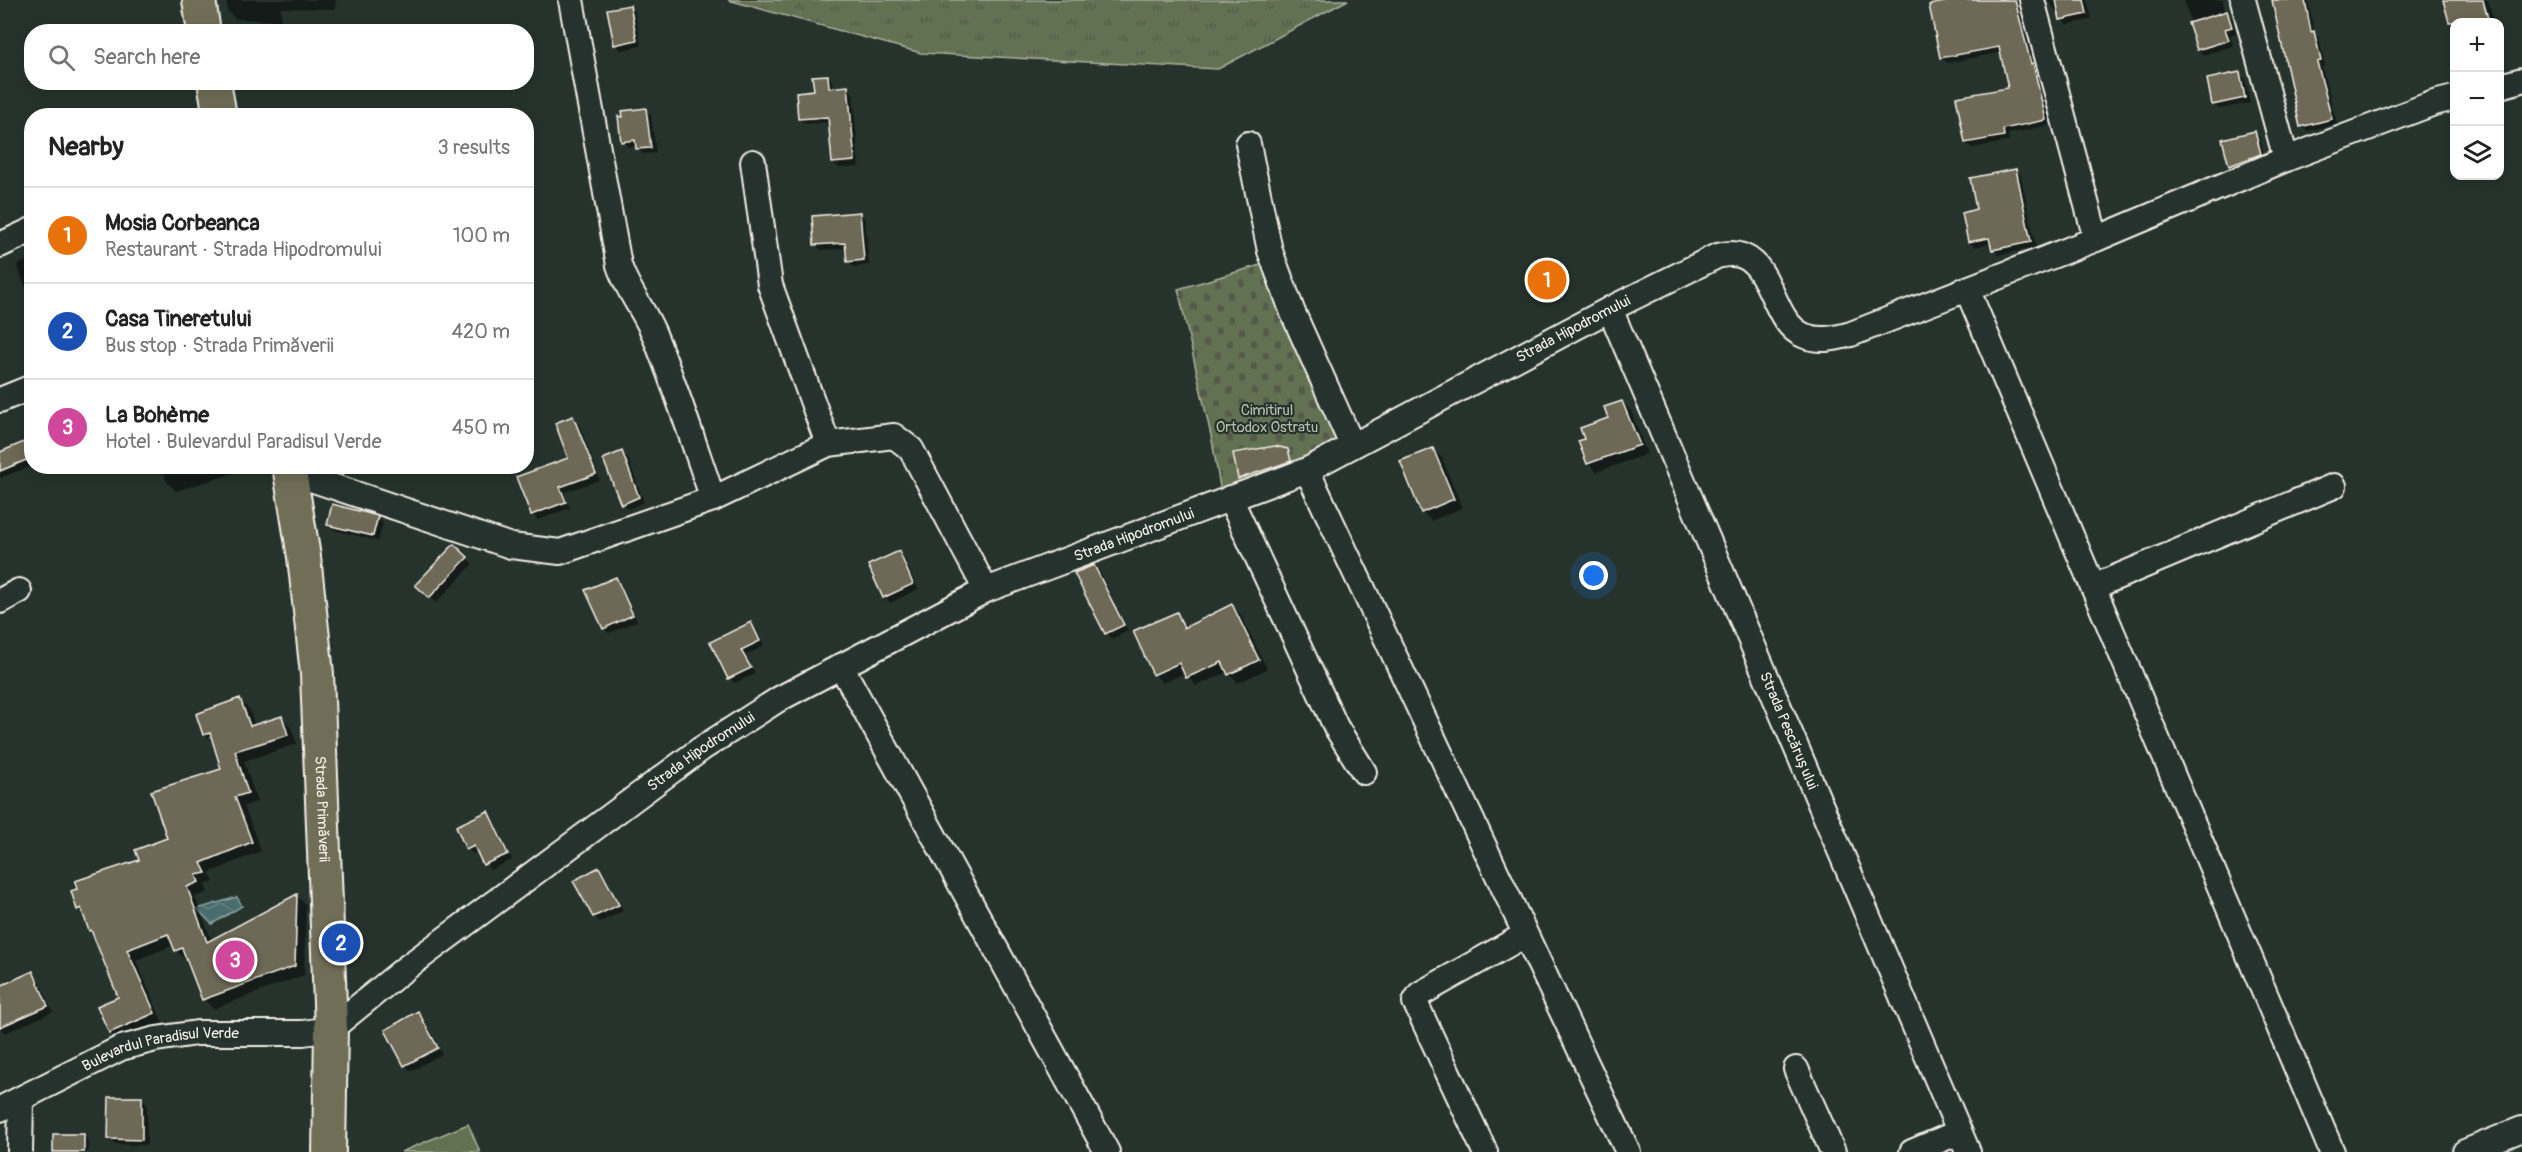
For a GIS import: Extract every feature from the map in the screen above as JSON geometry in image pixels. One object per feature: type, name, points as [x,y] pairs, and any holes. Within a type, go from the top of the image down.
[{"type":"main road","points":[[199,0],[203,24]]},
{"type":"main road","points":[[215,90],[219,108]]},
{"type":"main road","name":"Strada Primăverii","points":[[291,474],[312,616],[317,674],[331,1029],[329,1152]]},
{"type":"street","points":[[571,0],[624,283],[638,302],[653,333],[713,499]]},
{"type":"street","points":[[2032,0],[2096,239]]},
{"type":"street","points":[[2243,0],[2286,159]]},
{"type":"street","points":[[2504,85],[2522,80]]},
{"type":"street","name":"Strada Hipodromului","points":[[331,1029],[402,971],[701,749],[779,699],[986,590],[1307,470],[1610,309],[1717,256],[1730,253],[1747,256],[1759,269],[1792,328],[1806,336],[1826,340],[1851,334],[2096,239],[2286,159],[2450,99]]},
{"type":"street","points":[[1248,144],[1270,251],[1293,313],[1352,445]]},
{"type":"street","points":[[753,162],[770,285],[828,444]]},
{"type":"street","points":[[0,245],[24,234]]},
{"type":"street","points":[[1967,289],[2332,1152]]},
{"type":"street","name":"Strada Pescărușului","points":[[1610,309],[1963,1142]]},
{"type":"street","points":[[0,400],[24,390]]},
{"type":"street","points":[[304,474],[510,546],[560,552],[713,499],[828,444],[894,436],[911,449],[986,590]]},
{"type":"street","points":[[1307,470],[1628,1152]]},
{"type":"street","points":[[2093,587],[2334,486]]},
{"type":"street","points":[[1230,498],[1336,727],[1365,772]]},
{"type":"street","points":[[841,666],[1107,1152]]},
{"type":"street","points":[[1485,1152],[1415,1002],[1420,994],[1525,935]]},
{"type":"street","name":"Bulevardul Paradisul Verde","points":[[10,1104],[121,1048],[156,1039],[197,1033],[303,1034],[331,1029]]},
{"type":"street","points":[[1796,1069],[1833,1152]]},
{"type":"street","points":[[10,1104],[20,1152]]},
{"type":"street","points":[[2465,1152],[2522,1129]]},
{"type":"street","points":[[1912,1152],[1963,1142]]},
{"type":"green space","points":[[728,0],[1348,0],[1218,69],[921,53]]},
{"type":"green space","name":"Cimitirul Ortodox Ostratu","points":[[1264,264],[1340,440],[1222,499],[1212,440],[1178,289]]},
{"type":"green space","points":[[468,1124],[480,1152],[401,1152]]},
{"type":"water","points":[[237,897],[242,906],[212,924],[197,909]]},
{"type":"building","points":[[1954,0],[2015,0],[2046,120],[2003,129],[2004,136],[1965,143],[1956,97],[2008,88],[1999,47],[1940,58],[1929,5]]},
{"type":"building","points":[[2056,0],[2084,0],[2087,14],[2060,20]]},
{"type":"building","points":[[2272,0],[2305,0],[2311,32],[2314,31],[2321,61],[2317,62],[2332,119],[2300,127]]},
{"type":"building","points":[[2443,0],[2483,0],[2488,18],[2450,18],[2449,22]]},
{"type":"building","points":[[630,5],[637,40],[614,45],[607,9]]},
{"type":"building","points":[[2227,11],[2232,27],[2225,29],[2229,40],[2197,50],[2188,23]]},
{"type":"building","points":[[2240,72],[2245,98],[2212,105],[2207,79]]},
{"type":"building","points":[[828,75],[829,88],[848,86],[855,161],[832,163],[828,117],[798,119],[796,92],[814,90],[812,76]]},
{"type":"building","points":[[646,108],[651,148],[636,149],[635,140],[621,142],[618,116],[623,117],[622,111]]},
{"type":"building","points":[[2255,131],[2261,154],[2229,166],[2222,139]]},
{"type":"building","points":[[2016,169],[2031,242],[1992,250],[1989,238],[1968,242],[1962,213],[1976,209],[1970,178]]},
{"type":"building","points":[[860,212],[864,260],[847,262],[845,243],[814,245],[812,216]]},
{"type":"building","points":[[1622,401],[1640,445],[1587,464],[1578,441],[1584,439],[1580,428],[1608,418],[1604,407]]},
{"type":"building","points":[[573,416],[596,474],[560,487],[566,502],[531,515],[516,477],[534,474],[534,470],[568,458],[555,423]]},
{"type":"building","points":[[24,442],[24,461],[0,471],[0,452]]},
{"type":"building","points":[[1275,446],[1288,449],[1291,461],[1238,479],[1233,453]]},
{"type":"building","points":[[1433,448],[1454,499],[1421,513],[1400,461]]},
{"type":"building","points":[[622,451],[639,497],[621,505],[603,459]]},
{"type":"building","points":[[332,504],[378,516],[373,536],[327,525]]},
{"type":"building","points":[[454,544],[468,557],[429,598],[415,585]]},
{"type":"building","points":[[899,551],[913,584],[883,598],[868,565]]},
{"type":"building","points":[[1094,565],[1124,625],[1105,634],[1074,573]]},
{"type":"building","points":[[616,577],[633,615],[603,629],[585,590]]},
{"type":"building","points":[[1232,604],[1259,660],[1228,675],[1222,662],[1186,678],[1179,663],[1153,675],[1133,631],[1177,612],[1184,628]]},
{"type":"building","points":[[751,622],[760,641],[741,650],[751,668],[728,679],[710,642]]},
{"type":"building","points":[[240,698],[250,726],[282,716],[288,735],[235,751],[248,793],[235,797],[252,842],[201,863],[206,873],[196,875],[199,882],[187,887],[207,942],[297,894],[295,966],[202,1000],[182,948],[175,951],[168,934],[127,950],[155,1013],[109,1033],[97,1006],[118,997],[91,930],[89,931],[81,908],[77,910],[71,891],[77,889],[75,881],[139,860],[135,850],[167,838],[151,791],[221,769],[210,733],[203,735],[196,714]]},
{"type":"building","points":[[488,811],[508,854],[483,865],[474,846],[466,850],[456,826]]},
{"type":"building","points":[[599,867],[619,905],[593,917],[573,881]]},
{"type":"building","points":[[33,971],[48,1006],[0,1027],[0,986]]},
{"type":"building","points":[[418,1011],[438,1048],[404,1066],[385,1030]]},
{"type":"building","points":[[109,1097],[142,1097],[142,1140],[108,1139]]},
{"type":"building","points":[[53,1134],[84,1134],[84,1152],[53,1152]]},
{"type":"place","name":"Mosia Corbeanca","points":[[1547,280]]},
{"type":"place","name":"Casa Tineretului","points":[[341,943]]},
{"type":"place","name":"La Bohème","points":[[235,960]]}]
